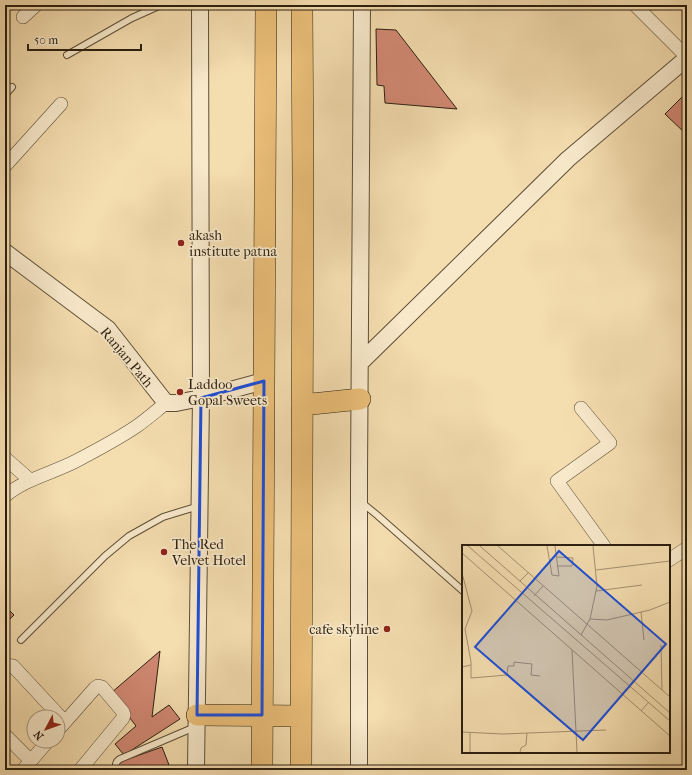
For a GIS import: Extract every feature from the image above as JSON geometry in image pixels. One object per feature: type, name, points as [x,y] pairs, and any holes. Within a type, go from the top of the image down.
[{"type":"highway","points":[[262,770],[266,5]]},
{"type":"highway","points":[[301,770],[303,167],[302,5]]},
{"type":"highway","points":[[302,405],[360,399]]},
{"type":"highway","points":[[197,720],[262,715],[301,716]]},
{"type":"street","points":[[23,17],[36,5]]},
{"type":"street","points":[[196,770],[201,398],[200,5]]},
{"type":"street","points":[[359,770],[362,5]]},
{"type":"street","points":[[360,364],[568,159],[687,57],[635,5]]},
{"type":"street","points":[[5,166],[61,104]]},
{"type":"street","name":"Ranjan Path","points":[[5,252],[108,330],[166,403]]},
{"type":"street","points":[[5,496],[30,480],[74,462],[107,445],[138,425],[166,403],[176,404],[264,381]]},
{"type":"street","points":[[581,408],[610,443],[557,481],[603,545]]},
{"type":"street","points":[[5,458],[30,480]]},
{"type":"street","points":[[670,559],[687,548]]},
{"type":"street","points":[[5,665],[13,666],[48,709]]},
{"type":"street","points":[[66,721],[98,686],[102,687],[124,715],[80,770]]},
{"type":"street","points":[[5,735],[27,765],[41,749]]},
{"type":"lane","points":[[67,55],[132,18],[161,5]]},
{"type":"lane","points":[[5,95],[12,87]]},
{"type":"lane","points":[[359,501],[462,590]]},
{"type":"lane","points":[[21,640],[105,556],[129,536],[163,518],[200,506]]},
{"type":"lane","points":[[117,770],[115,765],[120,759],[197,720]]},
{"type":"highlighted area","points":[[264,381],[262,715],[197,715],[201,398]]},
{"type":"building","points":[[376,29],[396,30],[457,109],[385,103],[384,86],[377,85]]},
{"type":"building","points":[[687,92],[687,135],[665,114]]},
{"type":"building","points":[[5,606],[14,615],[5,624]]},
{"type":"building","points":[[160,651],[152,717],[169,705],[180,719],[124,755],[115,744],[136,726],[111,693]]},
{"type":"building","points":[[162,747],[171,770],[116,770],[114,764]]},
{"type":"place","name":"akash institute patna","points":[[181,243]]},
{"type":"place","name":"Laddoo Gopal Sweets","points":[[180,392]]},
{"type":"place","name":"The Red Velvet Hotel","points":[[164,552]]},
{"type":"place","name":"cafe skyline","points":[[387,629]]}]
